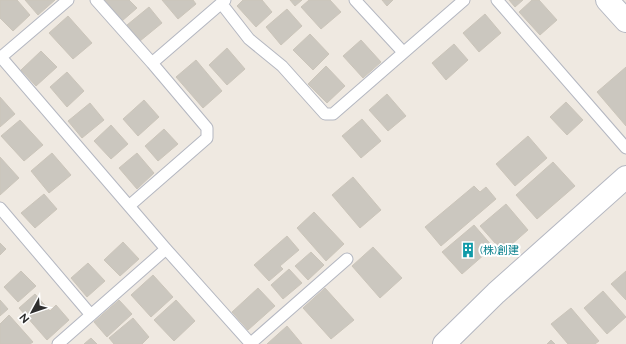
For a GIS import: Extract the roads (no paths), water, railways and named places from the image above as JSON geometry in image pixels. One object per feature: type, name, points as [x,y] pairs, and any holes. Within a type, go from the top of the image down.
[{"type":"street","points":[[608,0],[626,21]]},
{"type":"street","points":[[444,344],[496,293],[626,177]]},
{"type":"lane","points":[[68,0],[0,57],[250,344],[347,259]]},
{"type":"lane","points":[[96,0],[207,128],[207,138],[129,206]]},
{"type":"lane","points":[[356,0],[403,52]]},
{"type":"lane","points":[[152,63],[223,2],[249,39],[282,66],[325,114],[333,114],[464,0]]},
{"type":"lane","points":[[497,0],[626,148]]},
{"type":"lane","points":[[0,208],[91,315]]},
{"type":"lane","points":[[58,344],[166,249]]},
{"type":"place","name":"(株)創建","points":[[468,250]]}]
